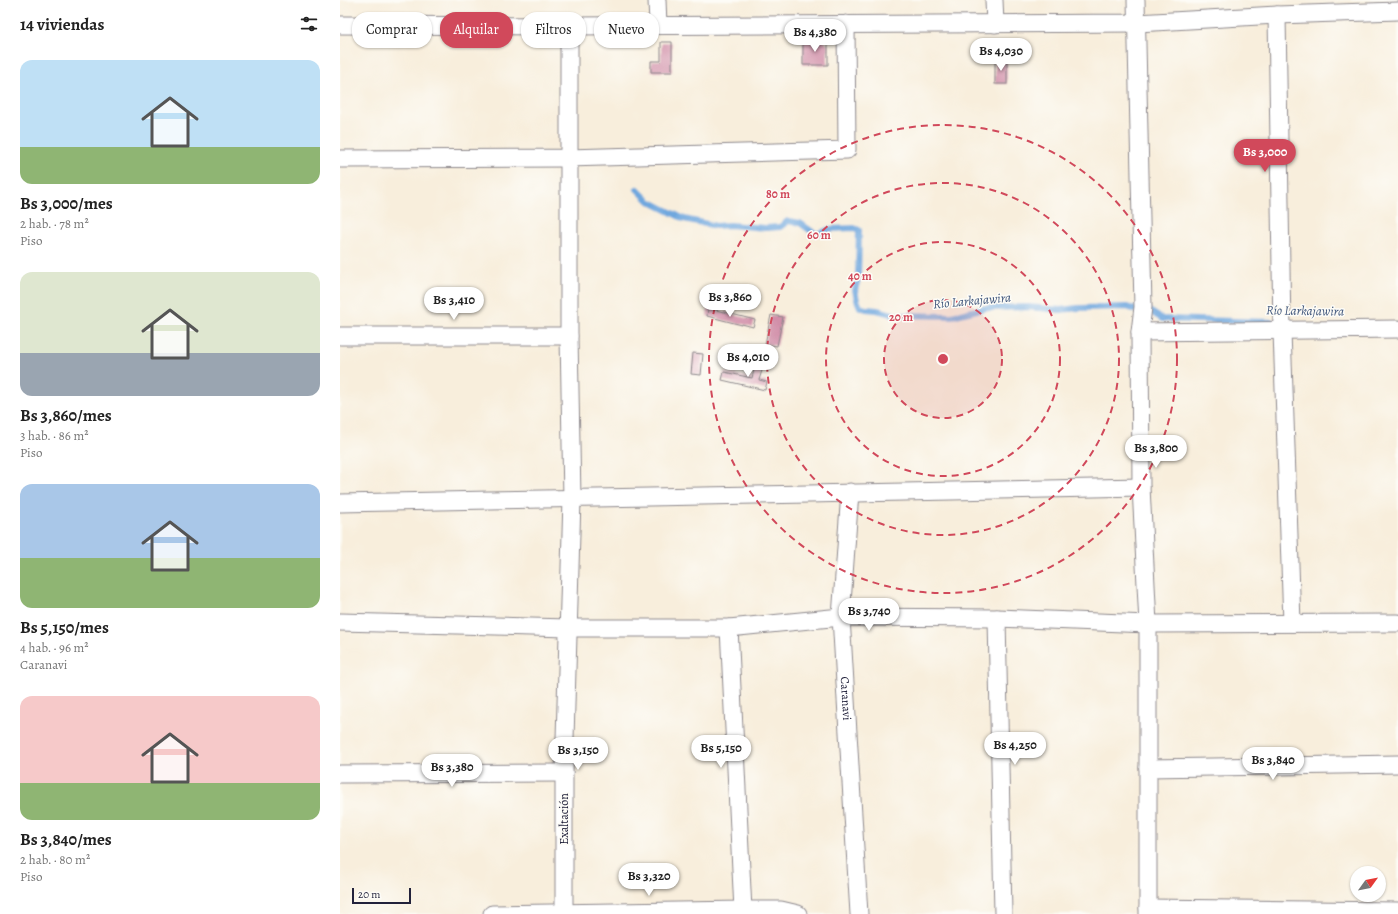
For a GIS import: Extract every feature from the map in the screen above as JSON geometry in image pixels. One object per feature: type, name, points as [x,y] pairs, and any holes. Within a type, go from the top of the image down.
[{"type":"street","points":[[657,0],[657,12]]},
{"type":"street","points":[[994,0],[995,24]]},
{"type":"street","points":[[1136,0],[1143,307],[1140,332],[1141,487],[1148,624],[1148,911],[1398,911]]},
{"type":"street","points":[[659,25],[1137,23],[1277,15],[1398,11]]},
{"type":"street","points":[[1277,15],[1282,331],[1292,623]]},
{"type":"street","points":[[340,159],[568,158],[847,150],[846,24]]},
{"type":"street","points":[[340,25],[521,26]]},
{"type":"street","name":"Exaltación","points":[[564,913],[564,772],[572,499],[569,336],[569,48]]},
{"type":"street","points":[[1140,332],[1398,329]]},
{"type":"street","points":[[340,336],[569,336]]},
{"type":"street","points":[[340,503],[1141,487]]},
{"type":"street","name":"Caranavi","points":[[850,492],[841,617],[859,910]]},
{"type":"street","points":[[340,622],[568,628],[729,628],[841,617],[997,618],[1148,624],[1398,623]]},
{"type":"street","points":[[997,618],[1003,914]]},
{"type":"street","points":[[729,628],[743,910]]},
{"type":"street","points":[[1148,768],[1398,764]]},
{"type":"street","points":[[340,774],[564,772]]},
{"type":"street","points":[[492,914],[781,910],[798,914]]},
{"type":"building","points":[[823,40],[828,45],[828,65],[803,65],[803,41]]},
{"type":"building","points":[[661,42],[672,42],[672,72],[651,72],[651,61],[661,61]]},
{"type":"building","points":[[995,60],[1007,60],[1007,84],[995,84]]},
{"type":"building","points":[[708,308],[755,320],[753,327],[707,316]]},
{"type":"building","points":[[771,315],[783,317],[777,346],[765,344]]},
{"type":"building","points":[[693,353],[703,354],[701,375],[691,374]]},
{"type":"building","points":[[756,362],[764,364],[759,380],[767,382],[765,390],[722,380],[724,372],[752,378]]},
{"type":"waterway","name":"Río Larkajawira","points":[[637,189],[649,201],[684,219],[716,226],[730,225],[766,228],[780,227],[788,221],[800,223],[814,233],[821,233],[830,229],[854,228],[859,230],[858,279],[855,290],[860,307],[866,309],[896,315],[952,316],[985,308],[1029,307],[1060,310],[1127,307],[1135,310],[1143,307],[1162,319],[1271,322]]}]
